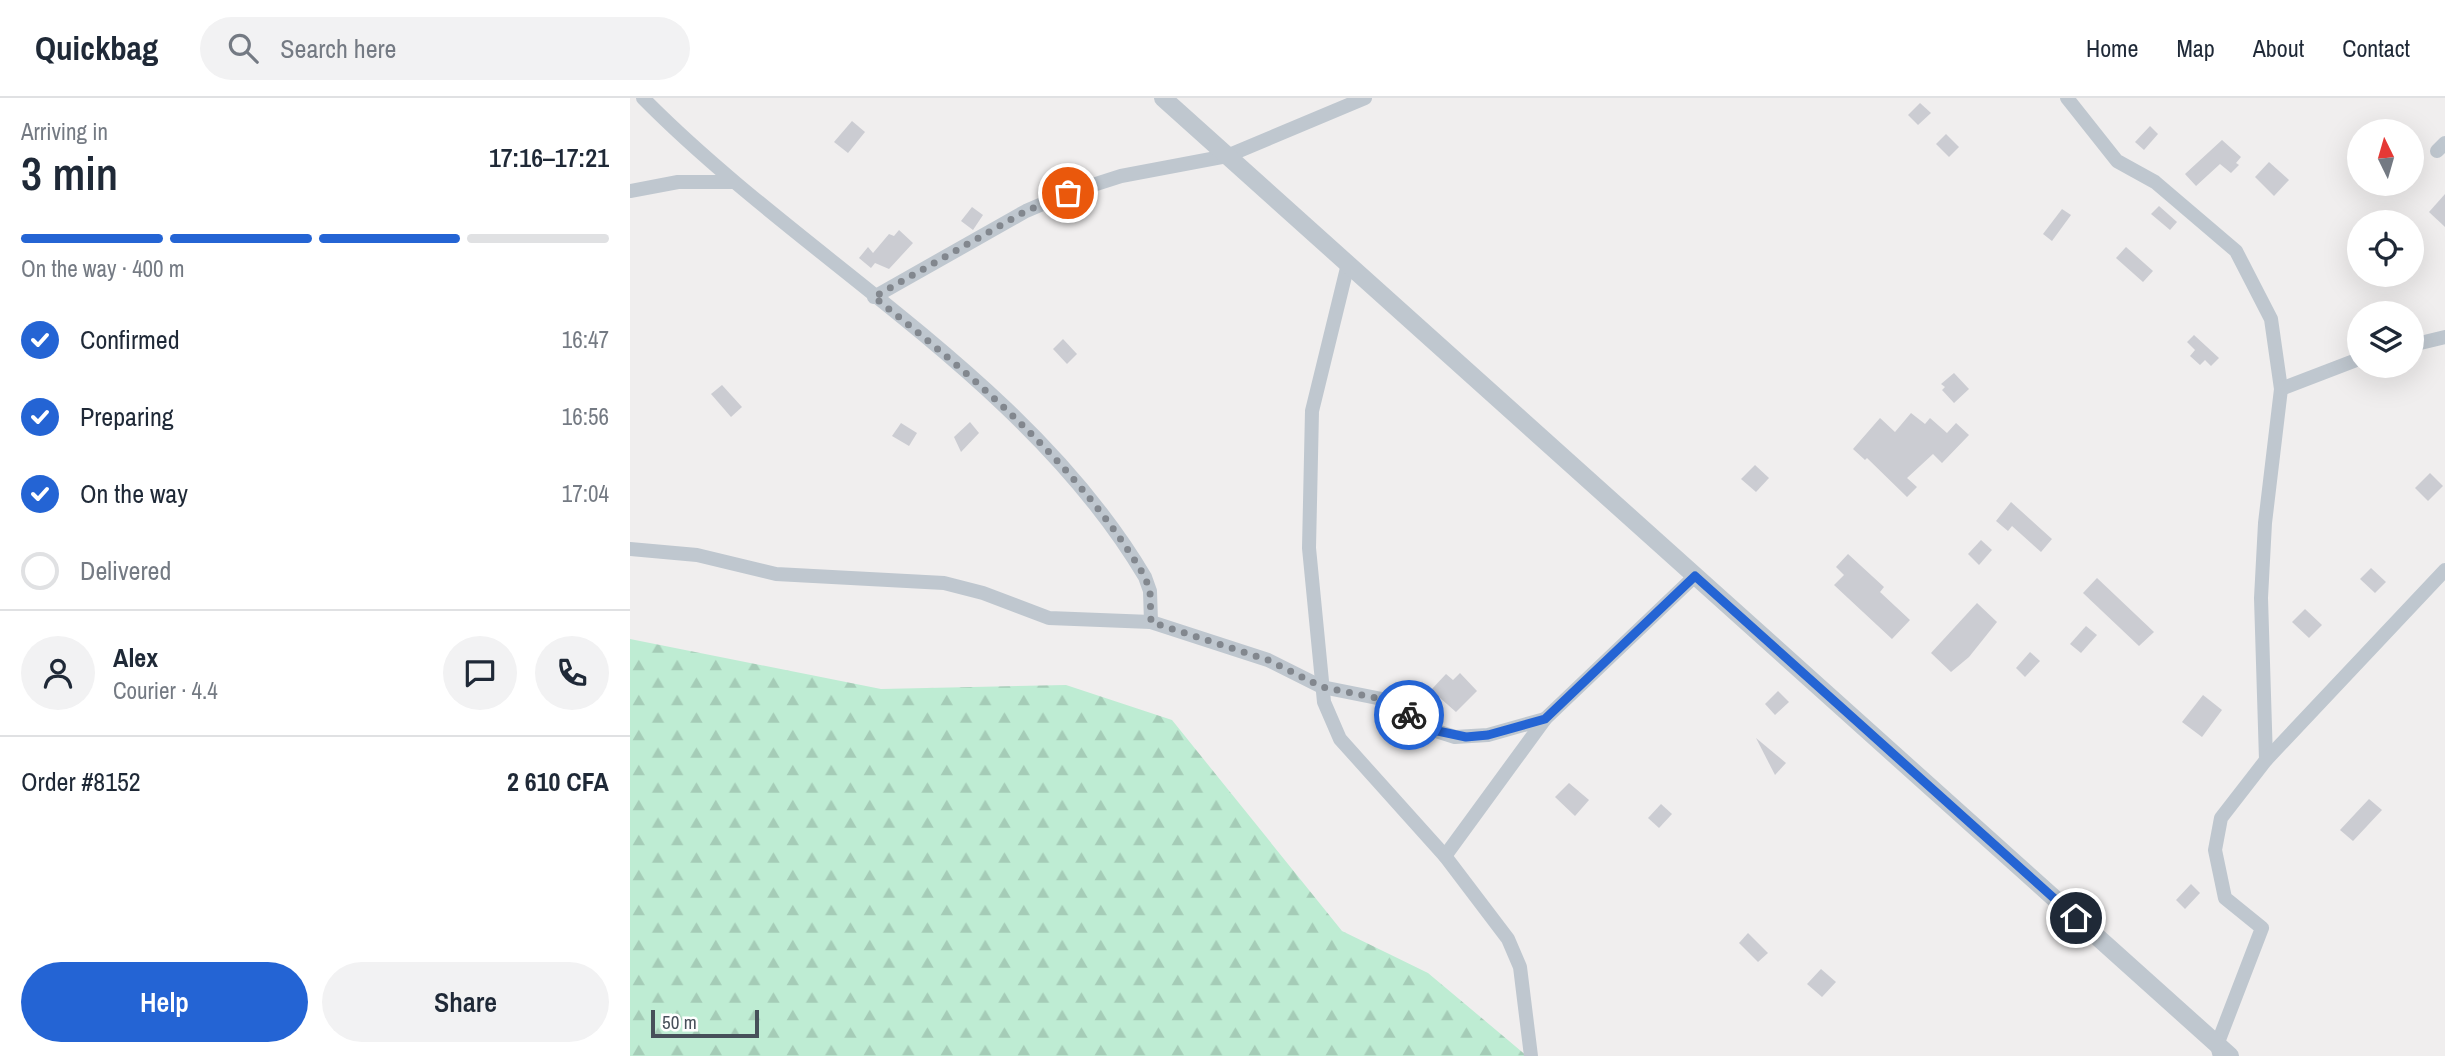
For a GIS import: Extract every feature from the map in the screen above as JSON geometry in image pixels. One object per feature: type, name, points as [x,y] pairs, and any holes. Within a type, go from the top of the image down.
[{"type":"street","points":[[643,98],[732,182],[965,370],[1062,465],[1145,577],[1150,591],[1151,622]]},
{"type":"street","points":[[1163,98],[2222,1052],[2262,928],[2225,898],[2215,850],[2221,818],[2266,760],[2445,570]]},
{"type":"street","points":[[874,297],[1026,211],[1068,193],[1122,176],[1227,156],[1365,98]]},
{"type":"street","points":[[2067,98],[2117,161],[2155,182],[2236,251],[2271,319],[2281,389],[2265,523],[2261,598],[2266,760]]},
{"type":"street","points":[[630,191],[678,181],[732,182]]},
{"type":"street","points":[[1348,264],[1312,411],[1309,548],[1322,687],[1328,716],[1340,739],[1445,856],[1508,939],[1517,957],[1531,1056]]},
{"type":"street","points":[[2424,342],[2445,337]]},
{"type":"street","points":[[2281,389],[2347,364]]},
{"type":"street","points":[[630,549],[696,555],[776,574],[944,583],[983,593],[1049,618],[1151,622],[1268,660],[1322,687],[1382,699],[1433,730],[1455,737],[1488,735],[1545,719]]},
{"type":"street","points":[[1445,856],[1545,719],[1695,576]]},
{"type":"green space","points":[[630,639],[881,689],[1066,685],[1172,720],[1342,931],[1428,973],[1527,1056],[630,1056]]},
{"type":"building","points":[[1920,103],[1931,113],[1918,125],[1908,115]]},
{"type":"building","points":[[852,121],[865,132],[848,153],[834,142]]},
{"type":"building","points":[[2150,126],[2158,134],[2144,150],[2135,142]]},
{"type":"building","points":[[1946,134],[1959,147],[1949,157],[1936,144]]},
{"type":"building","points":[[2222,140],[2241,157],[2236,163],[2239,165],[2231,173],[2220,164],[2196,186],[2185,174]]},
{"type":"building","points":[[2269,162],[2289,180],[2274,196],[2255,177]]},
{"type":"building","points":[[2445,194],[2445,227],[2429,212]]},
{"type":"building","points":[[2159,206],[2177,222],[2170,230],[2151,214]]},
{"type":"building","points":[[972,207],[983,215],[973,230],[961,221]]},
{"type":"building","points":[[2062,209],[2071,215],[2052,241],[2043,234]]},
{"type":"building","points":[[899,230],[913,243],[889,269],[875,263],[871,268],[859,258],[868,247],[873,253],[889,234],[894,236]]},
{"type":"building","points":[[2126,247],[2153,271],[2143,282],[2116,258]]},
{"type":"building","points":[[2194,335],[2219,358],[2211,366],[2205,360],[2200,365],[2190,356],[2195,350],[2187,342]]},
{"type":"building","points":[[1063,339],[1077,354],[1067,364],[1053,349]]},
{"type":"building","points":[[1954,373],[1969,389],[1954,403],[1942,390],[1945,387],[1941,384]]},
{"type":"building","points":[[722,385],[742,407],[731,417],[711,394]]},
{"type":"building","points":[[1911,413],[1925,424],[1930,418],[1947,433],[1956,423],[1969,435],[1942,463],[1933,454],[1907,478],[1917,487],[1907,497],[1867,458],[1865,460],[1853,449],[1880,418],[1895,432]]},
{"type":"building","points":[[970,422],[979,433],[961,452],[954,437]]},
{"type":"building","points":[[901,423],[917,433],[909,446],[892,436]]},
{"type":"building","points":[[1755,465],[1769,478],[1756,492],[1741,479]]},
{"type":"building","points":[[2430,473],[2443,486],[2428,501],[2415,488]]},
{"type":"building","points":[[2011,502],[2052,539],[2041,552],[2012,526],[2008,531],[1996,521]]},
{"type":"building","points":[[1981,540],[1992,550],[1979,565],[1968,554]]},
{"type":"building","points":[[1848,554],[1884,587],[1880,592],[1910,620],[1892,639],[1834,585],[1844,575],[1836,567]]},
{"type":"building","points":[[2371,568],[2386,582],[2375,593],[2360,579]]},
{"type":"building","points":[[2097,578],[2154,632],[2139,646],[2083,593]]},
{"type":"building","points":[[1977,603],[1997,622],[1969,657],[1951,672],[1931,653]]},
{"type":"building","points":[[2305,609],[2322,625],[2309,638],[2292,622]]},
{"type":"building","points":[[2086,626],[2097,635],[2081,653],[2070,644]]},
{"type":"building","points":[[2030,652],[2040,661],[2025,677],[2016,668]]},
{"type":"building","points":[[1460,673],[1477,691],[1456,712],[1431,690],[1446,674],[1453,680]]},
{"type":"building","points":[[1778,691],[1789,702],[1775,715],[1765,704]]},
{"type":"building","points":[[2203,695],[2222,710],[2202,737],[2182,722]]},
{"type":"building","points":[[1756,738],[1786,763],[1775,775]]},
{"type":"building","points":[[1569,783],[1589,800],[1575,816],[1555,797]]},
{"type":"building","points":[[2369,799],[2382,810],[2353,841],[2340,830]]},
{"type":"building","points":[[1661,804],[1672,814],[1659,828],[1648,818]]},
{"type":"building","points":[[2191,884],[2200,893],[2185,909],[2176,900]]},
{"type":"building","points":[[1748,933],[1768,953],[1758,962],[1739,943]]},
{"type":"building","points":[[1821,969],[1836,982],[1822,997],[1807,984]]},
{"type":"way so far","points":[[1068,193],[1026,211],[874,297],[965,370],[1062,465],[1138,564],[1150,591],[1151,622],[1268,660],[1322,687],[1382,699],[1409,715]]},
{"type":"route","points":[[1409,715],[1433,730],[1455,737],[1488,735],[1545,719],[1695,576],[2076,918]]}]
